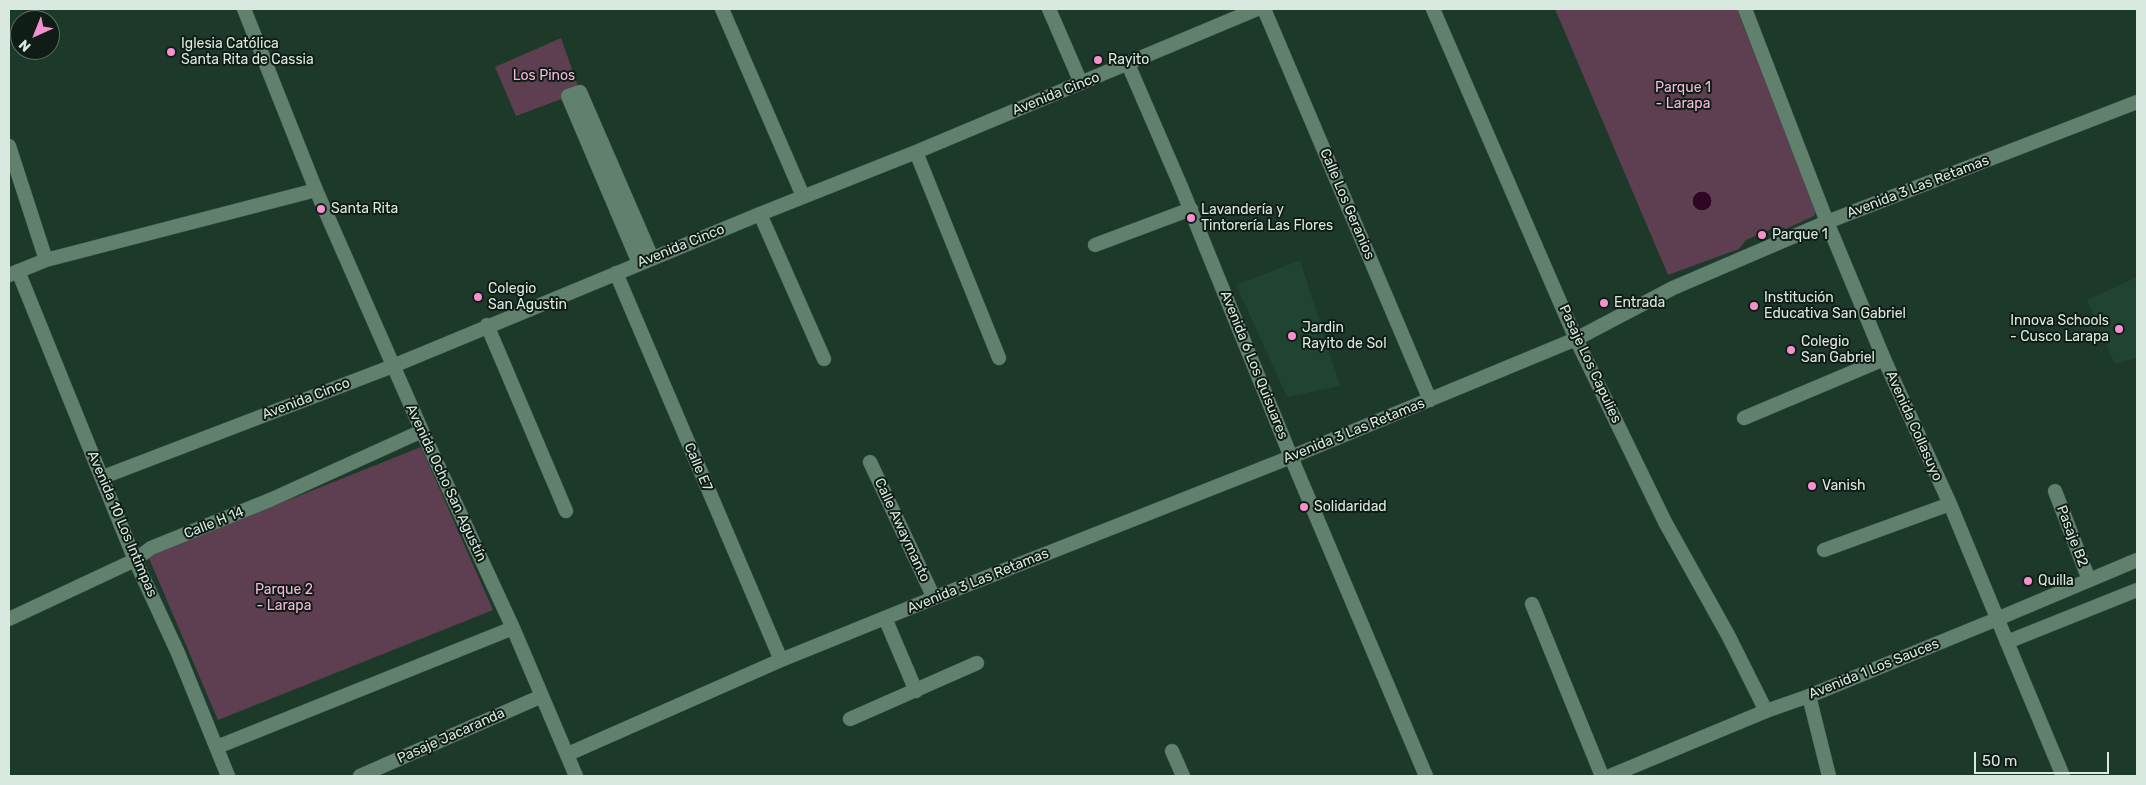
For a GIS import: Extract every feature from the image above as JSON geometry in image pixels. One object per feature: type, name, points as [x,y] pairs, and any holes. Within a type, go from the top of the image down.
[{"type":"street","name":"Avenida Ocho San Agustín","points":[[244,9],[316,190],[422,431],[513,628],[576,776]]},
{"type":"street","points":[[722,9],[802,196]]},
{"type":"street","points":[[1049,9],[1081,83]]},
{"type":"street","name":"Avenida Cinco","points":[[103,477],[393,366],[802,196],[916,152],[1257,9]]},
{"type":"street","name":"Calle Los Geranios","points":[[1264,9],[1430,400]]},
{"type":"street","name":"Pasaje Los Capulies","points":[[1433,9],[1576,339],[1665,522],[1728,635],[1766,711]]},
{"type":"street","name":"Avenida Collasuyo","points":[[1745,9],[1827,222],[1884,359],[1950,504],[2007,642]]},
{"type":"street","name":"Avenida 6 Los Quisuares","points":[[1128,64],[1191,210],[1290,457],[1426,776]]},
{"type":"street","points":[[580,92],[646,261],[568,96],[580,92]]},
{"type":"street","name":"Avenida 3 Las Retamas","points":[[568,754],[781,660],[1290,457],[1576,339],[1673,288],[1827,222],[2137,102]]},
{"type":"street","points":[[9,146],[46,260]]},
{"type":"street","points":[[916,152],[999,358]]},
{"type":"street","points":[[14,273],[46,260],[316,190]]},
{"type":"street","points":[[1095,245],[1191,210]]},
{"type":"street","points":[[760,214],[824,360]]},
{"type":"street","name":"Avenida 10 Los Intimpas","points":[[14,273],[103,477],[135,560],[178,653],[228,776]]},
{"type":"street","name":"Calle E7","points":[[616,273],[781,660]]},
{"type":"street","points":[[487,326],[566,511]]},
{"type":"street","points":[[1744,418],[1884,359]]},
{"type":"street","name":"Calle H 14","points":[[9,619],[135,560],[151,548],[270,500],[422,431]]},
{"type":"street","name":"Calle Awaymanto","points":[[870,462],[934,598]]},
{"type":"street","name":"Pasaje B2","points":[[2055,491],[2089,580]]},
{"type":"street","points":[[1824,550],[1950,504]]},
{"type":"street","name":"Avenida 1 Los Sauces","points":[[1610,776],[2137,560]]},
{"type":"street","points":[[2064,776],[2007,642],[2137,590]]},
{"type":"street","points":[[1532,604],[1602,776]]},
{"type":"street","points":[[885,618],[916,691]]},
{"type":"street","points":[[217,747],[513,628]]},
{"type":"street","points":[[850,719],[977,663]]},
{"type":"street","name":"Pasaje Jacaranda","points":[[360,776],[542,696]]},
{"type":"street","points":[[1809,696],[1829,776]]},
{"type":"street","points":[[1172,751],[1183,776]]},
{"type":"shaded area","points":[[1698,191],[1706,191],[1712,197],[1712,205],[1706,211],[1698,211],[1692,205],[1692,197]]},
{"type":"shaded area","name":"Jardin Rayito de Sol","points":[[1300,260],[1340,386],[1287,397],[1236,285]]},
{"type":"shaded area","name":"Innova Schools - Cusco Larapa","points":[[2137,277],[2137,358],[2115,364],[2087,300]]},
{"type":"green space","name":"Parque 1 - Larapa","points":[[1555,9],[1737,9],[1816,212],[1814,216],[1786,229],[1778,226],[1746,240],[1739,249],[1668,275]]},
{"type":"green space","name":"Los Pinos","points":[[561,38],[580,92],[516,116],[495,67]]},
{"type":"green space","name":"Parque 2 - Larapa","points":[[421,447],[493,610],[218,720],[148,556]]},
{"type":"place","name":"Iglesia Católica Santa Rita de Cassia","points":[[171,52]]},
{"type":"place","name":"Rayito","points":[[1098,60]]},
{"type":"place","name":"Santa Rita","points":[[321,209]]},
{"type":"place","name":"Lavandería y Tintorería Las Flores","points":[[1191,218]]},
{"type":"place","name":"Parque 1","points":[[1762,235]]},
{"type":"place","name":"Colegio San Agustin","points":[[478,297]]},
{"type":"place","name":"Entrada","points":[[1604,303]]},
{"type":"place","name":"Institución Educativa San Gabriel","points":[[1754,306]]},
{"type":"place","name":"Innova Schools - Cusco Larapa","points":[[2119,329]]},
{"type":"place","name":"Jardin Rayito de Sol","points":[[1292,336]]},
{"type":"place","name":"Colegio San Gabriel","points":[[1791,350]]},
{"type":"place","name":"Vanish","points":[[1812,486]]},
{"type":"place","name":"Solidaridad","points":[[1304,507]]},
{"type":"place","name":"Quilla","points":[[2028,581]]}]
